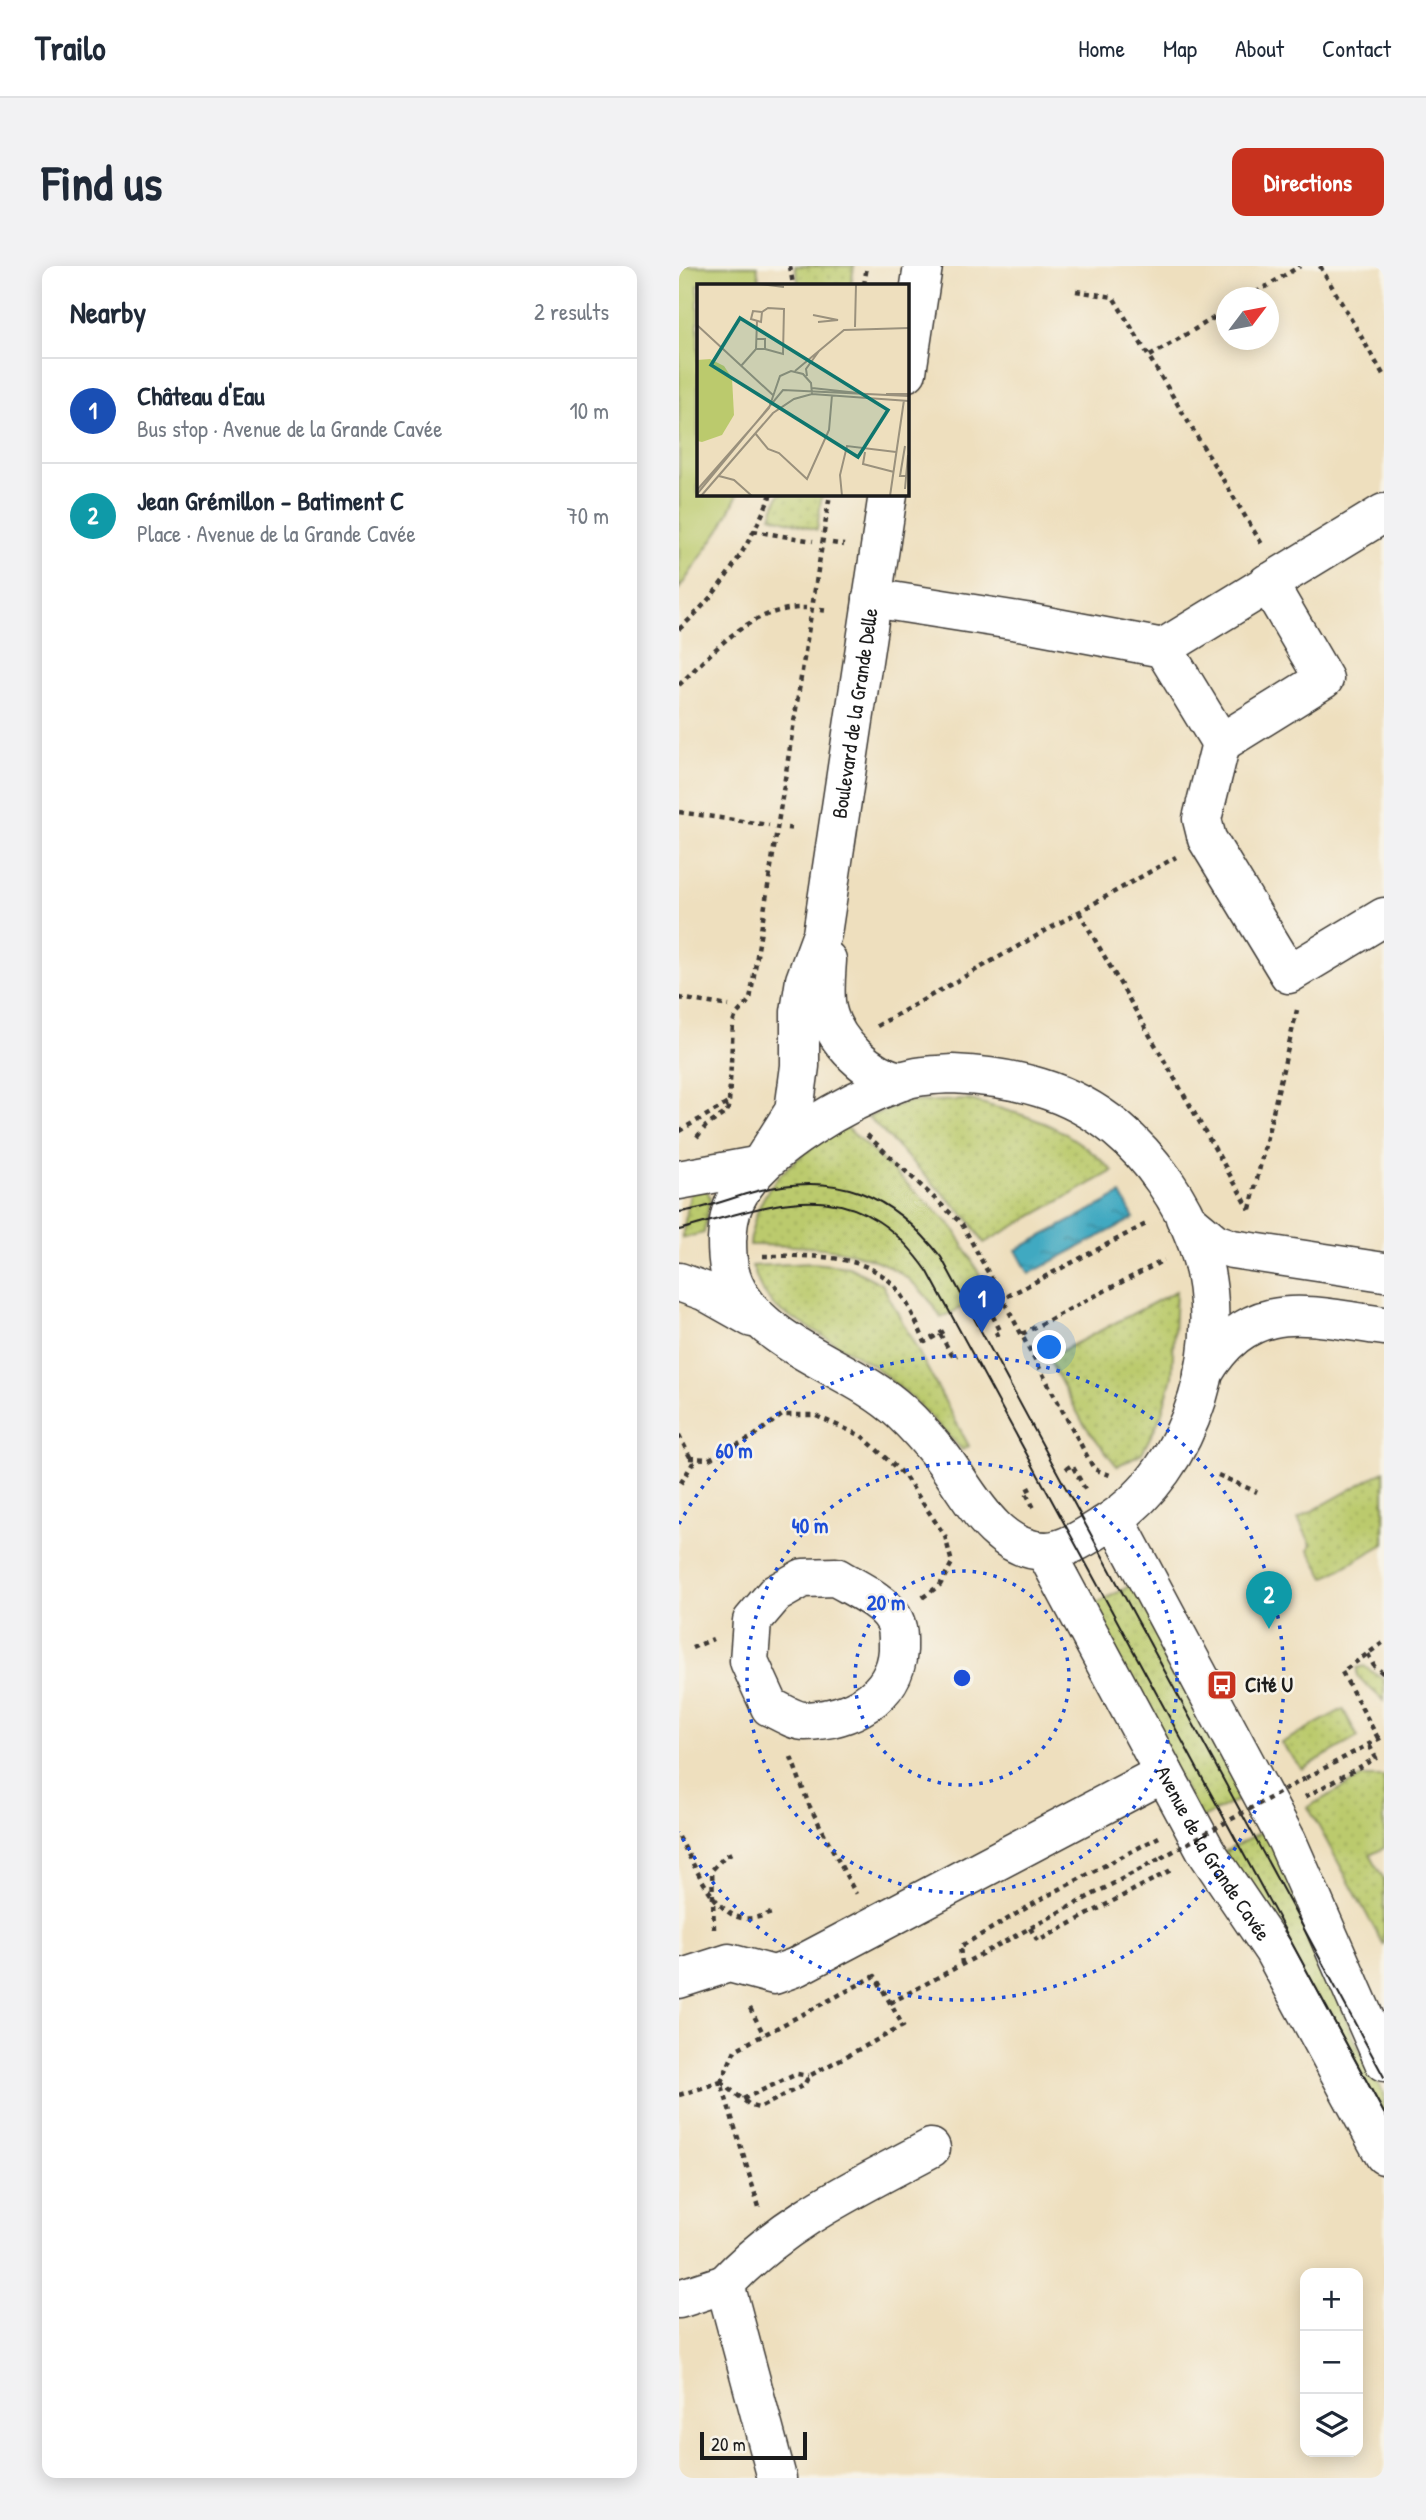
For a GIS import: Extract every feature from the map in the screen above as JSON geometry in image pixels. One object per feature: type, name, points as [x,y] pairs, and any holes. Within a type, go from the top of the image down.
[{"type":"main road","points":[[908,365],[923,266]]},
{"type":"main road","name":"Boulevard de la Grande Delle","points":[[761,1165],[794,1111],[800,1066],[800,1012],[806,980],[822,934],[888,495]]},
{"type":"main road","points":[[872,598],[1025,622],[1163,648],[1384,513]]},
{"type":"main road","points":[[1220,743],[1324,679],[1275,580]]},
{"type":"main road","points":[[1163,648],[1220,743],[1202,819],[1207,839],[1289,974],[1384,917]]},
{"type":"main road","name":"Boulevard de la Grande Delle","points":[[822,934],[828,953],[828,1010],[835,1026],[863,1062],[889,1078],[903,1081]]},
{"type":"main road","points":[[679,1282],[704,1291],[775,1331],[888,1401],[940,1455],[997,1530],[1015,1543],[1045,1551],[1090,1534],[1115,1519],[1142,1496],[1183,1438],[1193,1418],[1203,1374],[1208,1320],[1205,1275],[1196,1242],[1169,1219],[1155,1169],[1115,1128],[1062,1095],[1031,1084],[953,1074],[903,1081],[824,1120],[761,1165],[736,1198],[728,1218],[727,1264],[740,1296],[762,1322],[775,1331]]},
{"type":"main road","points":[[679,1180],[761,1165]]},
{"type":"main road","points":[[1169,1219],[1232,1249],[1384,1272]]},
{"type":"main road","points":[[1203,1374],[1232,1340],[1253,1324],[1280,1314],[1384,1326]]},
{"type":"main road","points":[[1115,1519],[1287,1841],[1381,2045]]},
{"type":"main road","name":"Avenue de la Grande Cavée","points":[[1045,1551],[1206,1851],[1273,1950],[1384,2155]]},
{"type":"main road","points":[[837,1577],[875,1602],[893,1618],[898,1636],[897,1661],[885,1690],[850,1714],[802,1721],[770,1707],[749,1661],[752,1621],[775,1594],[803,1578],[837,1577]]},
{"type":"main road","points":[[696,1974],[729,1963],[774,1975],[796,1967],[1164,1773]]},
{"type":"main road","points":[[679,2299],[725,2284],[747,2260],[795,2222],[931,2148]]},
{"type":"main road","points":[[725,2284],[777,2478]]},
{"type":"path","points":[[790,266],[793,284]]},
{"type":"path","points":[[864,284],[867,266]]},
{"type":"path","points":[[1265,287],[1300,266]]},
{"type":"path","points":[[1319,266],[1384,376]]},
{"type":"path","points":[[1076,291],[1113,297],[1150,356],[1275,580]]},
{"type":"path","points":[[1150,356],[1216,317]]},
{"type":"path","points":[[679,629],[717,589],[753,531],[771,495]]},
{"type":"path","points":[[679,1131],[729,1103],[733,1023],[736,1015],[750,1000],[830,495]]},
{"type":"path","points":[[753,531],[813,541]]},
{"type":"path","points":[[679,685],[731,634],[754,619],[806,608]]},
{"type":"path","points":[[820,610],[829,611]]},
{"type":"path","points":[[679,812],[769,825]]},
{"type":"path","points":[[787,828],[795,829]]},
{"type":"path","points":[[877,1026],[1207,839]]},
{"type":"path","points":[[1079,912],[1250,1210],[1298,1007],[1289,974]]},
{"type":"path","points":[[679,998],[729,1006]]},
{"type":"path","points":[[864,1132],[962,1224],[1094,1469],[1113,1476]]},
{"type":"path","points":[[981,1310],[1169,1219]]},
{"type":"path","points":[[751,1256],[835,1257],[854,1262],[892,1284],[903,1297],[925,1342],[946,1330]]},
{"type":"path","points":[[1022,1335],[1170,1256]]},
{"type":"path","points":[[988,1307],[1002,1332],[993,1336]]},
{"type":"path","points":[[940,1334],[953,1357],[957,1355]]},
{"type":"path","points":[[689,1458],[709,1459],[751,1438],[782,1415],[814,1415],[862,1436],[904,1475],[945,1536],[952,1563],[940,1585],[893,1618]]},
{"type":"path","points":[[679,1435],[693,1463],[679,1486]]},
{"type":"path","points":[[1066,1469],[1072,1465],[1086,1491]]},
{"type":"path","points":[[1217,1475],[1257,1492]]},
{"type":"path","points":[[1031,1488],[1025,1491],[1032,1504]]},
{"type":"path","points":[[890,2003],[1381,1737],[1342,1672],[1384,1642]]},
{"type":"path","points":[[1367,1654],[1374,1666],[1384,1674]]},
{"type":"path","points":[[787,1715],[787,1744],[809,1805],[873,1926]]},
{"type":"path","points":[[1312,1794],[1376,1758],[1368,1744]]},
{"type":"path","points":[[962,1964],[960,1947],[1045,1897],[1170,1831]]},
{"type":"path","points":[[679,1837],[715,1900],[739,1918],[754,1918],[775,1912]]},
{"type":"path","points":[[696,1974],[715,1900],[712,1871],[725,1856],[732,1853]]},
{"type":"path","points":[[1030,1928],[1038,1941],[1179,1866]]},
{"type":"path","points":[[721,2082],[759,2108],[804,2085],[809,2076],[903,2026],[875,1976],[735,2050],[721,2082],[760,2211]]},
{"type":"path","points":[[743,2099],[797,2074],[809,2076]]},
{"type":"path","points":[[679,2095],[721,2082]]},
{"type":"green space","points":[[679,266],[757,266],[760,284],[697,284],[697,495],[738,495],[722,526],[679,589]]},
{"type":"green space","points":[[795,266],[854,266],[851,284],[799,284]]},
{"type":"green space","points":[[779,495],[822,495],[817,530],[771,516]]},
{"type":"green space","points":[[970,1100],[1047,1124],[1079,1142],[1113,1171],[984,1243],[969,1220],[868,1117],[908,1102]]},
{"type":"green space","points":[[844,1125],[953,1227],[990,1293],[941,1318],[924,1294],[905,1276],[882,1263],[858,1254],[832,1249],[750,1245],[760,1204],[770,1188],[795,1161]]},
{"type":"green space","points":[[691,1189],[707,1190],[710,1198],[704,1233],[682,1238]]},
{"type":"green space","points":[[813,1263],[849,1267],[882,1284],[969,1446],[962,1450],[911,1397],[874,1366],[776,1308],[761,1289],[752,1266]]},
{"type":"green space","points":[[1176,1291],[1172,1377],[1161,1416],[1142,1453],[1117,1466],[1083,1423],[1048,1358]]},
{"type":"green space","points":[[1384,1471],[1384,1544],[1325,1578],[1309,1550],[1311,1544],[1298,1519]]},
{"type":"green space","points":[[1137,1582],[1251,1793],[1201,1819],[1088,1608]]},
{"type":"green space","points":[[1364,1666],[1384,1680],[1384,1701],[1357,1676],[1357,1668]]},
{"type":"green space","points":[[1343,1709],[1358,1737],[1302,1769],[1281,1743]]},
{"type":"green space","points":[[1362,1777],[1384,1777],[1384,1848],[1370,1855],[1384,1879],[1384,1946],[1308,1807]]},
{"type":"green space","points":[[1270,1827],[1355,2041],[1384,2094],[1384,2134],[1221,1854]]},
{"type":"water","points":[[1121,1194],[1134,1218],[1029,1274],[1016,1250]]},
{"type":"tram line","points":[[679,1212],[786,1185],[837,1186],[860,1192],[882,1203],[922,1235],[941,1257],[1384,2077]]},
{"type":"tram line","points":[[679,1230],[751,1210],[784,1204],[815,1202],[844,1206],[873,1218],[901,1239],[928,1272],[1384,2113]]},
{"type":"place","name":"Château d'Eau","points":[[982,1333]]},
{"type":"place","name":"Jean Grémillon - Batiment C","points":[[1269,1629]]},
{"type":"place","name":"Cité U","points":[[1222,1685]]}]
